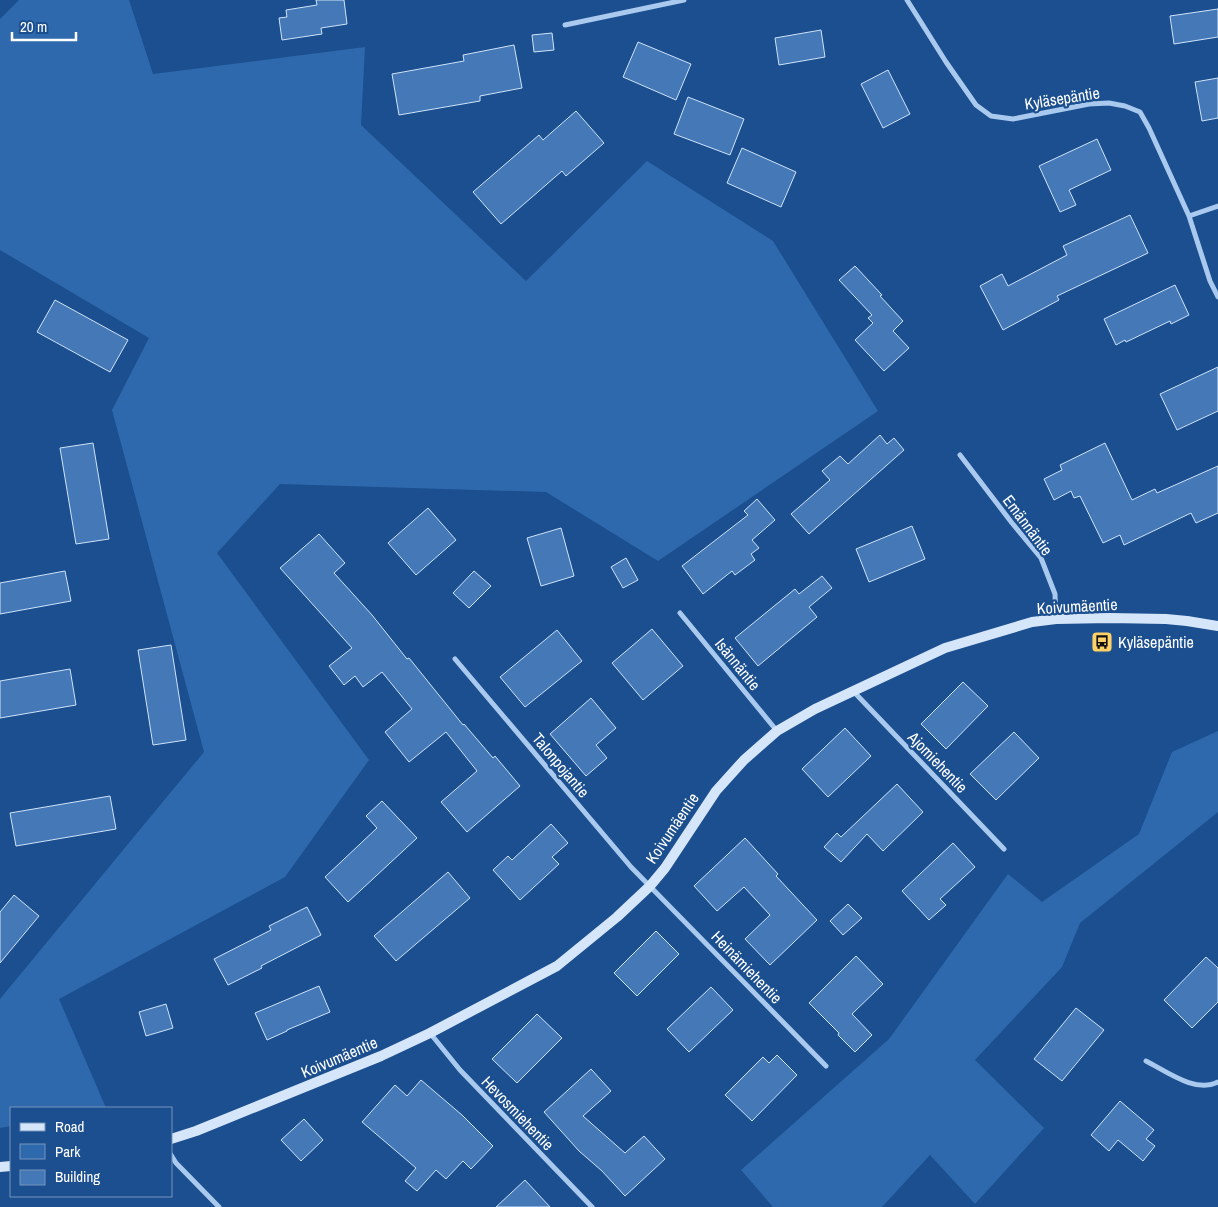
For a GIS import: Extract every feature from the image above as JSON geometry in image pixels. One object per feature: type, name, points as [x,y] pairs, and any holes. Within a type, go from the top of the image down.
[{"type":"street","points":[[565,25],[684,0]]},
{"type":"street","name":"Kyläsepäntie","points":[[906,0],[976,105],[991,116],[1013,119],[1089,104],[1109,103],[1125,106],[1140,112],[1189,216],[1210,281],[1218,297]]},
{"type":"street","points":[[1189,216],[1218,206]]},
{"type":"street","name":"Emännäntie","points":[[960,455],[1040,558],[1055,594],[1056,619]]},
{"type":"street","name":"Isännäntie","points":[[680,613],[776,731]]},
{"type":"street","name":"Koivumäentie","points":[[172,1139],[196,1131],[381,1056],[430,1033],[557,966],[650,886],[716,791],[744,760],[776,731],[815,710],[945,648],[1032,622],[1056,619],[1166,619],[1218,626]]},
{"type":"street","name":"Talonpojantie","points":[[455,659],[631,867],[650,886]]},
{"type":"street","name":"Ajomiehentie","points":[[854,692],[1004,849]]},
{"type":"street","name":"Heinämiehentie","points":[[650,886],[826,1066]]},
{"type":"street","name":"Hevosmiehentie","points":[[430,1033],[460,1070],[592,1207]]},
{"type":"street","points":[[1146,1060],[1190,1084],[1212,1086],[1218,1082]]},
{"type":"street","points":[[172,1156],[176,1163],[219,1207]]},
{"type":"green space","points":[[19,0],[129,0],[153,74],[365,47],[361,125],[526,281],[647,161],[773,241],[878,411],[658,561],[546,492],[280,484],[217,553],[369,760],[285,877],[59,999],[106,1107],[10,1107],[10,1126],[0,1128],[0,999],[204,752],[112,410],[149,338],[0,250],[0,19]]},
{"type":"green space","points":[[1218,731],[1218,812],[1080,923],[1062,967],[975,1060],[1044,1128],[975,1204],[930,1155],[882,1207],[773,1207],[741,1170],[889,1039],[1008,874],[1042,902],[1139,834],[1172,752]]},
{"type":"building","points":[[316,0],[344,0],[347,24],[321,28],[322,34],[282,40],[279,18],[287,17],[286,10],[317,5]]},
{"type":"building","points":[[1218,9],[1218,37],[1174,44],[1170,16]]},
{"type":"building","points":[[821,30],[825,57],[779,65],[775,38]]},
{"type":"building","points":[[552,33],[554,50],[534,52],[532,35]]},
{"type":"building","points":[[638,42],[691,64],[676,100],[623,77]]},
{"type":"building","points":[[514,45],[522,88],[480,96],[480,101],[399,115],[392,74],[464,61],[463,55]]},
{"type":"building","points":[[888,70],[910,114],[883,128],[861,84]]},
{"type":"building","points":[[1218,78],[1218,118],[1202,121],[1195,82]]},
{"type":"building","points":[[688,97],[744,119],[730,155],[674,134]]},
{"type":"building","points":[[576,111],[604,143],[566,176],[562,171],[501,224],[473,192],[539,135],[543,140]]},
{"type":"building","points":[[1097,139],[1111,170],[1069,190],[1076,205],[1060,212],[1039,166]]},
{"type":"building","points":[[742,148],[796,172],[781,207],[727,183]]},
{"type":"building","points":[[1130,215],[1148,253],[1057,296],[1059,300],[1003,330],[980,286],[1002,274],[1008,286],[1067,255],[1063,246]]},
{"type":"building","points":[[855,266],[903,321],[893,331],[909,348],[884,371],[855,340],[873,323],[868,318],[872,315],[839,280]]},
{"type":"building","points":[[1175,285],[1189,315],[1171,324],[1170,321],[1116,345],[1104,319]]},
{"type":"building","points":[[55,300],[128,340],[110,372],[37,332]]},
{"type":"building","points":[[1218,367],[1218,411],[1177,430],[1160,394]]},
{"type":"building","points":[[880,435],[887,444],[894,438],[904,450],[809,534],[791,514],[830,480],[822,471],[840,456],[848,464]]},
{"type":"building","points":[[93,443],[109,539],[76,544],[60,448]]},
{"type":"building","points":[[1105,443],[1132,500],[1155,489],[1157,493],[1218,466],[1218,513],[1196,523],[1191,513],[1124,545],[1120,535],[1103,543],[1080,496],[1074,498],[1071,491],[1054,500],[1044,479],[1062,470],[1060,465]]},
{"type":"building","points":[[757,499],[775,520],[752,540],[759,548],[751,554],[755,560],[735,575],[732,571],[703,594],[682,566],[748,515],[744,511]]},
{"type":"building","points":[[428,508],[456,540],[416,575],[388,543]]},
{"type":"building","points":[[912,526],[925,559],[869,582],[856,549]]},
{"type":"building","points":[[561,528],[574,576],[541,586],[527,538]]},
{"type":"building","points":[[319,534],[345,563],[334,573],[372,615],[407,659],[409,658],[463,725],[493,758],[495,756],[520,786],[467,832],[441,802],[477,771],[446,732],[409,762],[385,732],[412,709],[382,672],[363,687],[355,676],[344,685],[329,666],[352,648],[280,568]]},
{"type":"building","points":[[626,558],[638,580],[623,588],[611,567]]},
{"type":"building","points":[[65,571],[71,601],[0,614],[0,583]]},
{"type":"building","points":[[474,571],[491,586],[469,608],[453,593]]},
{"type":"building","points":[[822,576],[832,588],[809,607],[817,617],[758,666],[735,638],[795,589],[799,594]]},
{"type":"building","points":[[652,629],[683,666],[643,700],[612,663]]},
{"type":"building","points":[[557,630],[582,661],[525,707],[500,677]]},
{"type":"building","points":[[171,645],[186,740],[153,745],[138,650]]},
{"type":"building","points":[[70,669],[76,705],[0,718],[0,681]]},
{"type":"building","points":[[963,682],[988,706],[946,749],[921,724]]},
{"type":"building","points":[[591,698],[616,728],[596,745],[607,758],[586,776],[550,734]]},
{"type":"building","points":[[845,728],[871,756],[828,797],[802,769]]},
{"type":"building","points":[[1014,732],[1039,758],[996,800],[970,774]]},
{"type":"building","points":[[897,784],[923,812],[883,851],[867,834],[841,862],[824,847],[837,833],[841,837]]},
{"type":"building","points":[[110,796],[116,829],[16,846],[10,813]]},
{"type":"building","points":[[382,801],[417,838],[348,902],[325,877],[377,828],[366,816]]},
{"type":"building","points":[[551,824],[568,843],[552,857],[559,864],[520,900],[493,870],[508,856],[512,860]]},
{"type":"building","points":[[745,838],[778,874],[776,876],[817,920],[770,965],[745,939],[770,915],[744,887],[717,911],[694,886]]},
{"type":"building","points":[[953,843],[975,867],[940,899],[946,905],[929,920],[902,891]]},
{"type":"building","points":[[448,872],[470,898],[396,961],[374,936]]},
{"type":"building","points":[[14,895],[39,916],[0,963],[0,912]]},
{"type":"building","points":[[848,904],[862,918],[843,935],[830,921]]},
{"type":"building","points":[[307,907],[321,935],[228,985],[214,959],[271,930],[269,926]]},
{"type":"building","points":[[656,931],[679,954],[637,996],[614,973]]},
{"type":"building","points":[[856,956],[883,984],[852,1014],[872,1035],[855,1052],[809,1003]]},
{"type":"building","points":[[1206,957],[1218,968],[1218,1002],[1192,1028],[1164,1000]]},
{"type":"building","points":[[319,986],[330,1012],[267,1040],[255,1013]]},
{"type":"building","points":[[711,987],[733,1010],[689,1052],[667,1029]]},
{"type":"building","points":[[166,1004],[173,1028],[146,1036],[139,1012]]},
{"type":"building","points":[[1076,1008],[1104,1030],[1062,1081],[1034,1059]]},
{"type":"building","points":[[537,1014],[562,1038],[517,1083],[492,1059]]},
{"type":"building","points":[[777,1055],[797,1075],[752,1121],[725,1095],[763,1057],[769,1063]]},
{"type":"building","points":[[591,1069],[611,1091],[583,1116],[625,1153],[644,1136],[665,1159],[625,1196],[602,1171],[579,1151],[544,1112]]},
{"type":"building","points":[[421,1080],[462,1115],[493,1146],[471,1169],[463,1161],[446,1179],[436,1170],[417,1191],[405,1181],[416,1168],[362,1122],[395,1085],[407,1096]]},
{"type":"building","points":[[1120,1101],[1154,1130],[1146,1139],[1155,1146],[1143,1161],[1118,1140],[1109,1151],[1091,1135]]},
{"type":"building","points":[[304,1119],[323,1140],[301,1161],[281,1140]]},
{"type":"building","points":[[525,1180],[550,1207],[496,1207]]},
{"type":"place","name":"Kyläsepäntie","points":[[1102,642]]}]
